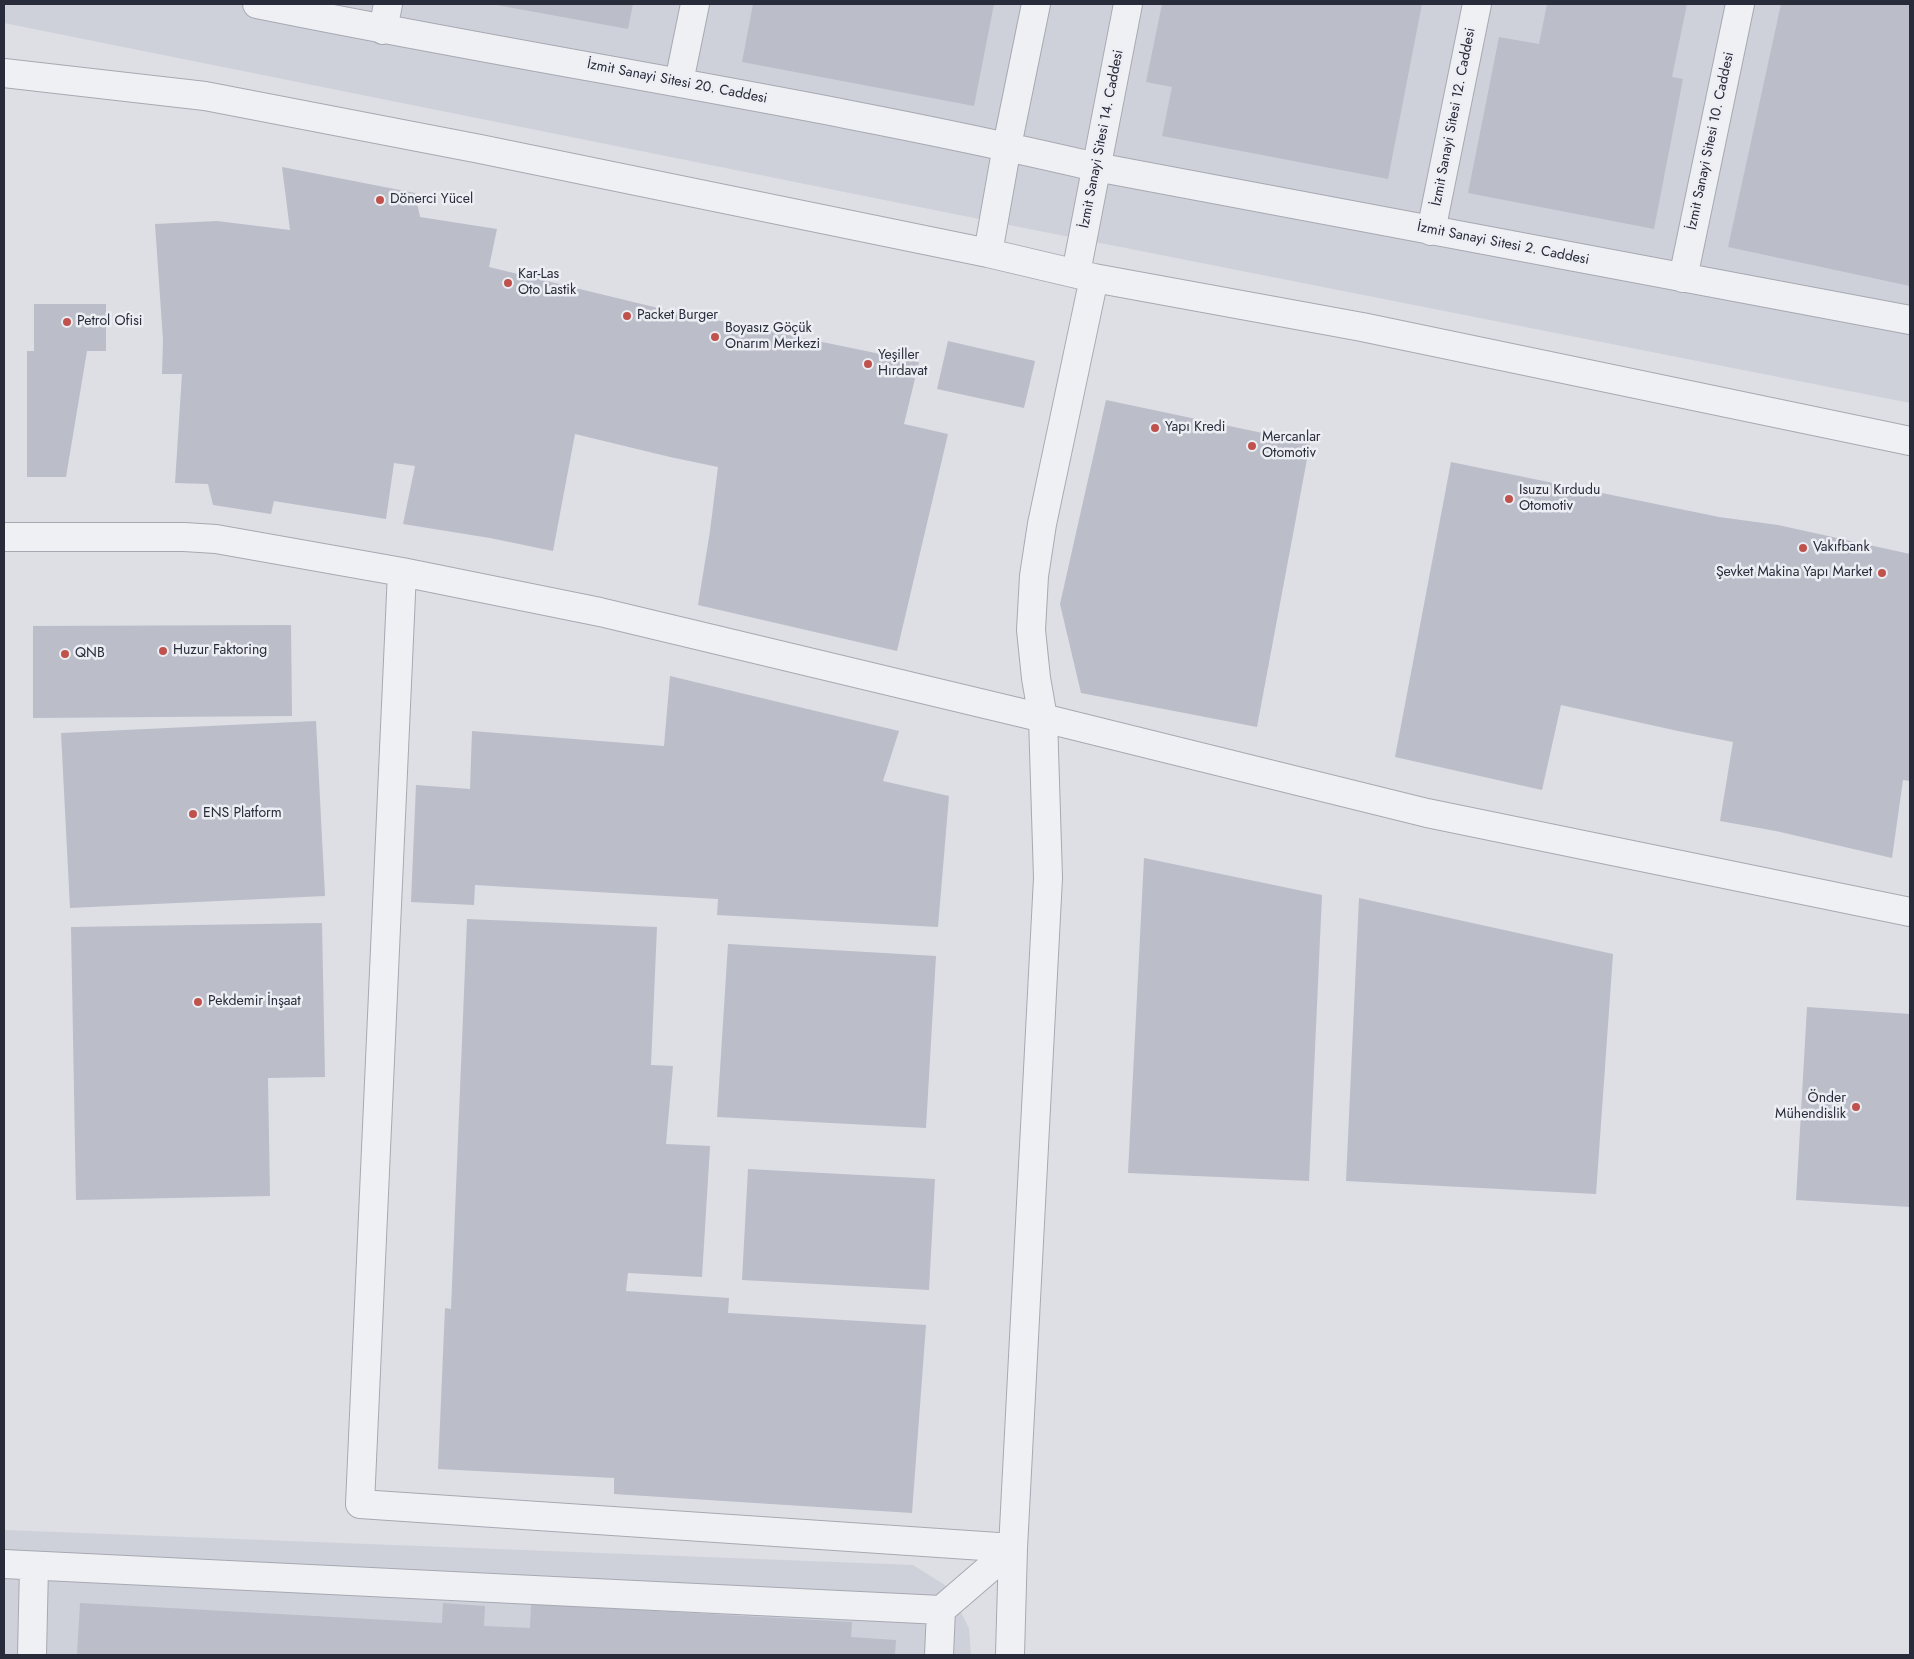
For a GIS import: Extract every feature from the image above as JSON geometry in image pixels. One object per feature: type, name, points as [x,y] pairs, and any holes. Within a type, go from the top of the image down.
[{"type":"street","name":"İzmit Sanayi Sitesi 20. Caddesi","points":[[256,4],[385,17],[679,82],[1007,146],[1096,168]]},
{"type":"street","points":[[679,82],[695,4]]},
{"type":"street","points":[[988,253],[1007,146],[1036,4]]},
{"type":"street","name":"İzmit Sanayi Sitesi 14. Caddesi","points":[[1010,1655],[1013,1548],[1048,878],[1042,718],[1031,630],[1034,576],[1085,275],[1096,168],[1128,4]]},
{"type":"street","name":"İzmit Sanayi Sitesi 12. Caddesi","points":[[1431,231],[1477,4]]},
{"type":"street","name":"İzmit Sanayi Sitesi 10. Caddesi","points":[[1683,278],[1740,4]]},
{"type":"street","points":[[4,73],[205,96],[480,149],[988,253],[1085,275],[1362,328],[1910,440]]},
{"type":"street","name":"İzmit Sanayi Sitesi 2. Caddesi","points":[[1096,168],[1910,320]]},
{"type":"street","points":[[4,537],[184,537],[216,539],[402,572],[600,612],[1427,813],[1910,912]]},
{"type":"street","points":[[402,572],[360,1504],[1013,1548]]},
{"type":"street","points":[[4,1564],[940,1610],[1013,1548]]},
{"type":"street","points":[[32,1655],[34,1566]]},
{"type":"street","points":[[939,1655],[940,1610]]},
{"type":"shaded area","points":[[4,4],[1910,4],[1910,403],[994,222],[4,23]]},
{"type":"shaded area","points":[[4,1530],[913,1565],[948,1587],[969,1628],[971,1655],[4,1655]]},
{"type":"building","points":[[491,4],[633,4],[628,29]]},
{"type":"building","points":[[753,4],[994,4],[974,106],[742,62]]},
{"type":"building","points":[[1162,4],[1422,4],[1388,179],[1162,136],[1172,87],[1146,82]]},
{"type":"building","points":[[1547,4],[1687,4],[1672,77],[1683,79],[1654,229],[1468,193],[1499,37],[1539,44]]},
{"type":"building","points":[[1781,4],[1910,4],[1910,286],[1728,247]]},
{"type":"building","points":[[282,167],[415,193],[420,217],[497,229],[489,267],[658,308],[919,362],[904,424],[948,434],[897,651],[698,605],[718,467],[575,434],[553,551],[490,538],[403,524],[415,466],[394,463],[386,519],[274,501],[271,514],[213,505],[208,484],[175,483],[182,374],[162,374],[163,340],[155,224],[217,221],[290,230]]},
{"type":"building","points":[[34,304],[106,304],[106,351],[87,351],[66,477],[27,477],[27,351],[34,351]]},
{"type":"building","points":[[948,341],[1035,361],[1024,408],[937,389]]},
{"type":"building","points":[[1106,400],[1310,443],[1257,727],[1081,693],[1060,604]]},
{"type":"building","points":[[1451,462],[1719,517],[1778,525],[1910,554],[1910,781],[1903,780],[1892,858],[1776,831],[1720,821],[1733,742],[1561,705],[1542,790],[1395,757]]},
{"type":"building","points":[[291,625],[292,716],[33,718],[33,626]]},
{"type":"building","points":[[670,676],[899,731],[883,781],[949,796],[938,927],[717,915],[718,899],[475,885],[474,905],[411,902],[416,785],[470,789],[472,731],[664,746]]},
{"type":"building","name":"ENS Platform","points":[[316,721],[325,896],[70,908],[61,733]]},
{"type":"building","points":[[1144,858],[1322,895],[1309,1181],[1128,1173]]},
{"type":"building","points":[[1359,898],[1613,954],[1596,1194],[1346,1181]]},
{"type":"building","points":[[467,919],[657,927],[651,1065],[673,1066],[666,1144],[710,1146],[702,1277],[628,1273],[626,1291],[729,1298],[728,1313],[926,1325],[912,1513],[614,1494],[614,1478],[438,1469],[445,1308],[451,1309]]},
{"type":"building","name":"Pekdemir İnşaat","points":[[322,923],[325,1077],[268,1078],[270,1196],[76,1200],[71,927]]},
{"type":"building","points":[[728,944],[936,956],[926,1128],[717,1117]]},
{"type":"building","name":"Önder Mühendislik","points":[[1807,1007],[1910,1014],[1910,1207],[1796,1200]]},
{"type":"building","points":[[748,1169],[935,1179],[929,1290],[742,1280]]},
{"type":"building","points":[[80,1603],[442,1623],[443,1603],[485,1606],[484,1626],[530,1628],[531,1604],[852,1622],[851,1637],[896,1640],[895,1655],[77,1655]]},
{"type":"place","name":"Dönerci Yücel","points":[[380,200]]},
{"type":"place","name":"Kar-Las Oto Lastik","points":[[508,283]]},
{"type":"place","name":"Packet Burger","points":[[627,316]]},
{"type":"place","name":"Petrol Ofisi","points":[[67,322]]},
{"type":"place","name":"Boyasız Göçük Onarım Merkezi","points":[[715,337]]},
{"type":"place","name":"Yeşiller Hırdavat","points":[[868,364]]},
{"type":"place","name":"Yapı Kredi","points":[[1155,428]]},
{"type":"place","name":"Mercanlar Otomotiv","points":[[1252,446]]},
{"type":"place","name":"Isuzu Kırdudu Otomotiv","points":[[1509,499]]},
{"type":"place","name":"Vakıfbank","points":[[1803,548]]},
{"type":"place","name":"Şevket Makina Yapı Market","points":[[1882,573]]},
{"type":"place","name":"Huzur Faktoring","points":[[163,651]]},
{"type":"place","name":"QNB","points":[[65,654]]},
{"type":"place","name":"ENS Platform","points":[[193,814]]},
{"type":"place","name":"Pekdemir İnşaat","points":[[198,1002]]},
{"type":"place","name":"Önder Mühendislik","points":[[1856,1107]]}]
